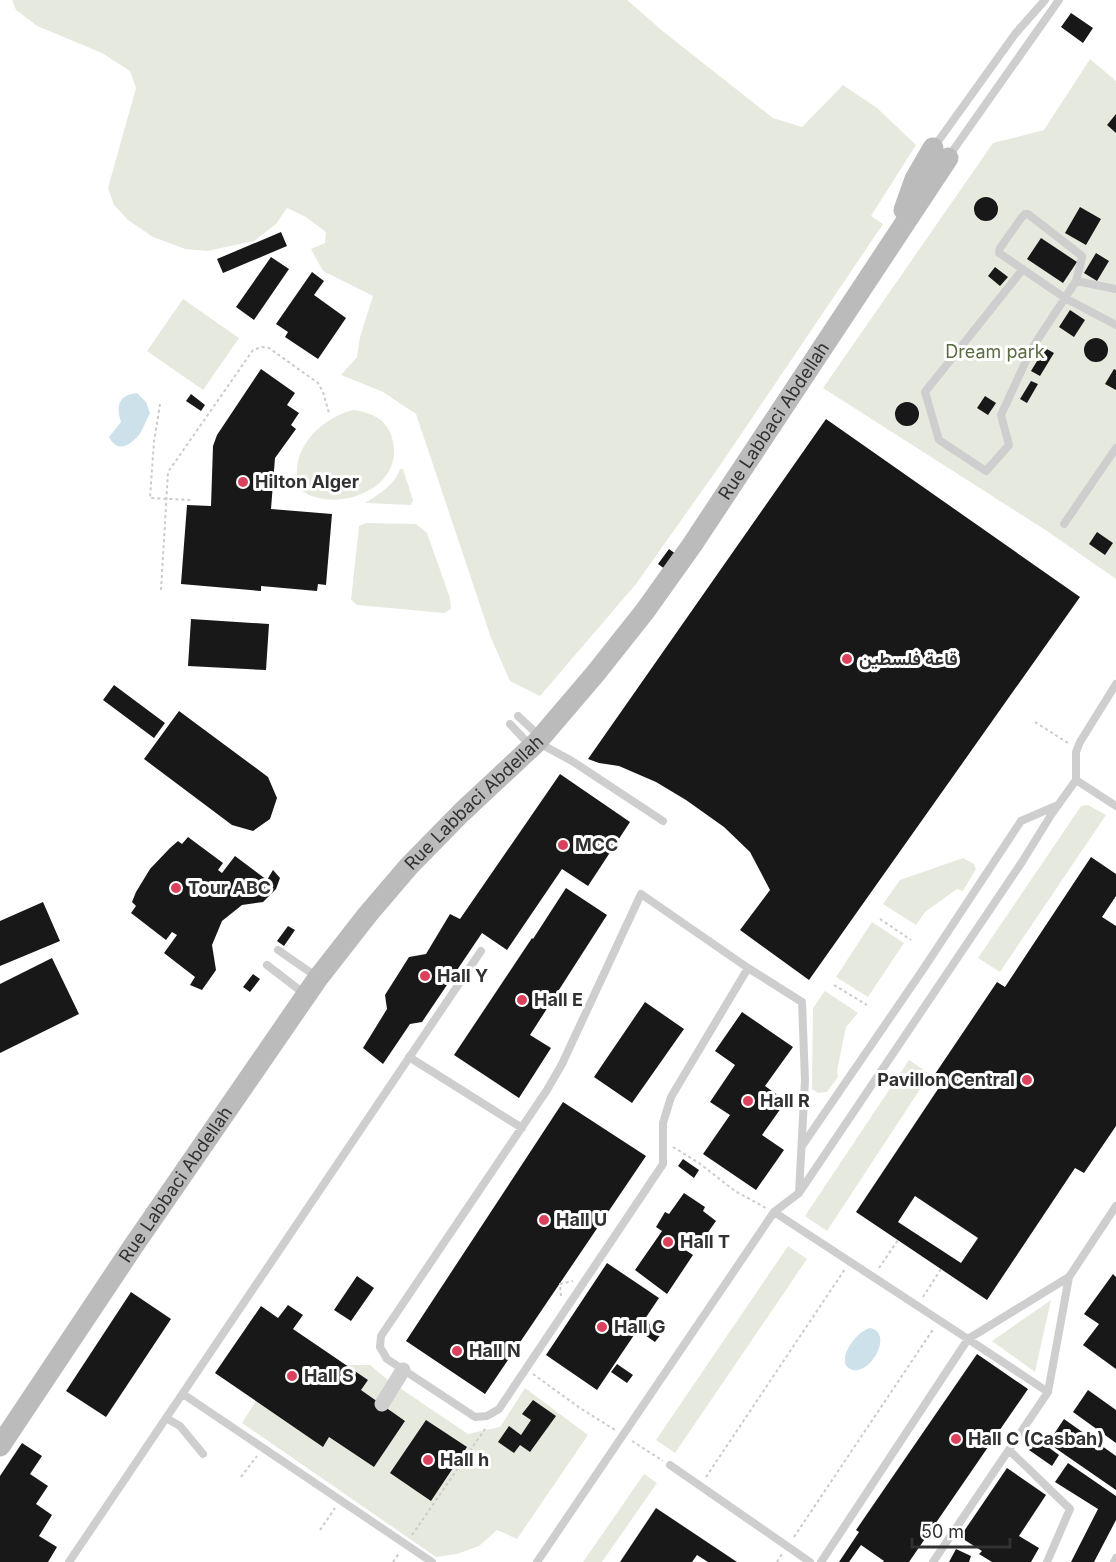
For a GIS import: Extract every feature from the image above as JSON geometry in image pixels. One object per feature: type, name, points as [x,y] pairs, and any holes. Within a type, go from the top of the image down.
[{"type":"street","name":"Rue Labbaci Abdellah","points":[[0,1430],[362,911],[404,862],[532,738],[665,574],[904,209],[915,179],[941,153]]},
{"type":"street","name":"Rue Labbaci Abdellah","points":[[0,1446],[309,985]]},
{"type":"street","points":[[382,1404],[403,1370]]},
{"type":"lane","points":[[941,153],[1017,32],[1045,0]]},
{"type":"lane","points":[[941,153],[1059,0]]},
{"type":"lane","points":[[1023,269],[925,392],[939,440],[986,471],[1009,445],[1000,415],[1032,348],[1065,298],[1076,282],[1082,258],[1028,214],[1025,214],[999,253],[1023,269],[1065,298],[1116,325]]},
{"type":"lane","points":[[1076,282],[1116,289]]},
{"type":"lane","points":[[1064,524],[1116,448]]},
{"type":"lane","points":[[537,1562],[774,1212],[799,1193],[1022,862],[1076,780],[1076,752],[1080,742],[1116,684]]},
{"type":"lane","points":[[518,716],[532,738]]},
{"type":"lane","points":[[510,724],[663,820]]},
{"type":"lane","points":[[1076,780],[1116,806]]},
{"type":"lane","points":[[802,1147],[924,969],[1021,821],[1058,805]]},
{"type":"lane","points":[[748,968],[671,1096],[663,1123],[663,1164],[499,1409],[488,1416],[475,1418],[387,1359],[380,1347],[381,1336],[522,1128],[562,1064],[641,894],[748,968],[802,1002],[805,1080],[799,1193]]},
{"type":"lane","points":[[278,950],[309,985]]},
{"type":"lane","points":[[69,1562],[481,951]]},
{"type":"lane","points":[[267,965],[309,985]]},
{"type":"lane","points":[[410,1057],[522,1128]]},
{"type":"lane","points":[[933,1562],[1048,1392],[1069,1277],[1116,1206]]},
{"type":"lane","points":[[774,1212],[1048,1392]]},
{"type":"lane","points":[[821,1562],[968,1339],[1069,1277]]},
{"type":"lane","points":[[183,1394],[432,1562]]},
{"type":"lane","points":[[166,1418],[180,1426],[203,1455]]},
{"type":"lane","points":[[1009,1450],[1070,1509],[1047,1562]]},
{"type":"lane","points":[[670,1466],[810,1562]]},
{"type":"lane","points":[[1114,1562],[1116,1558]]},
{"type":"path","points":[[161,590],[168,472],[253,350],[268,348],[318,383],[329,413]]},
{"type":"path","points":[[160,404],[154,442],[150,498],[191,500]]},
{"type":"path","points":[[1035,722],[1069,744]]},
{"type":"path","points":[[879,920],[911,940]]},
{"type":"path","points":[[834,985],[867,1005]]},
{"type":"path","points":[[663,1142],[699,1163],[735,1191],[774,1212]]},
{"type":"path","points":[[873,1277],[898,1240]]},
{"type":"path","points":[[700,1486],[850,1262]]},
{"type":"path","points":[[916,1306],[941,1269]]},
{"type":"path","points":[[777,1562],[939,1320]]},
{"type":"path","points":[[526,1369],[580,1408]]},
{"type":"path","points":[[405,1545],[499,1409]]},
{"type":"path","points":[[241,1477],[262,1448]]},
{"type":"path","points":[[647,1451],[670,1466]]},
{"type":"path","points":[[320,1530],[340,1501]]},
{"type":"green space","points":[[12,0],[627,0],[773,118],[802,127],[843,85],[877,108],[916,145],[871,216],[883,224],[721,464],[636,584],[540,696],[510,681],[491,638],[416,414],[383,392],[341,375],[357,357],[360,337],[373,296],[323,271],[311,249],[325,243],[326,232],[306,217],[287,208],[276,224],[254,241],[207,251],[185,249],[153,237],[128,220],[114,205],[108,188],[136,88],[130,71],[102,53],[37,26],[16,10]]},
{"type":"green space","name":"Dream park","points":[[1090,59],[1116,81],[1116,579],[1047,531],[823,388],[993,143],[1044,130]]},
{"type":"green space","points":[[183,299],[239,338],[203,390],[147,351]]},
{"type":"green space","points":[[354,410],[373,415],[390,431],[394,455],[389,470],[380,483],[351,498],[334,500],[317,498],[302,491],[297,475],[298,462],[307,441],[323,424]]},
{"type":"green space","points":[[400,469],[403,469],[413,500],[411,505],[365,503],[381,493],[398,475]]},
{"type":"green space","points":[[366,523],[416,524],[427,533],[450,598],[451,609],[444,613],[357,605],[351,600],[359,526]]},
{"type":"green space","points":[[1088,805],[1106,815],[1000,972],[978,958],[1081,806]]},
{"type":"green space","points":[[963,858],[974,864],[976,869],[963,891],[957,889],[925,912],[916,925],[883,904],[900,880]]},
{"type":"green space","points":[[872,922],[904,943],[868,997],[836,977]]},
{"type":"green space","points":[[825,991],[858,1013],[846,1027],[837,1071],[838,1077],[827,1092],[818,1093],[812,1089],[813,1008]]},
{"type":"green space","points":[[909,1060],[930,1074],[827,1231],[805,1216]]},
{"type":"green space","points":[[788,1246],[807,1259],[675,1453],[656,1440]]},
{"type":"green space","points":[[1051,1300],[1035,1372],[992,1341]]},
{"type":"green space","points":[[346,1365],[370,1365],[388,1380],[468,1434],[500,1427],[525,1388],[588,1435],[517,1539],[497,1530],[479,1546],[457,1554],[436,1557],[242,1423],[256,1401],[323,1446],[329,1437],[374,1467],[405,1421],[361,1390],[368,1380]]},
{"type":"green space","points":[[644,1474],[657,1483],[602,1562],[583,1562]]},
{"type":"water","points":[[137,393],[146,402],[150,413],[141,432],[130,444],[117,446],[109,437],[121,422],[120,402],[126,396]]},
{"type":"water","points":[[870,1328],[877,1331],[880,1345],[873,1360],[867,1366],[860,1370],[853,1370],[847,1367],[845,1356],[852,1342]]},
{"type":"building","points":[[1071,13],[1093,28],[1083,43],[1061,27]]},
{"type":"building","points":[[1116,114],[1116,133],[1107,125]]},
{"type":"building","points":[[986,197],[994,201],[998,209],[994,217],[986,221],[978,217],[974,209],[978,201]]},
{"type":"building","points":[[1080,207],[1101,219],[1086,245],[1065,233]]},
{"type":"building","points":[[281,232],[287,246],[223,273],[217,259]]},
{"type":"building","points":[[1041,238],[1077,262],[1063,283],[1027,259]]},
{"type":"building","points":[[1096,253],[1109,261],[1097,281],[1084,273]]},
{"type":"building","points":[[271,257],[289,269],[254,320],[236,307]]},
{"type":"building","points":[[995,267],[1008,277],[1000,286],[988,276]]},
{"type":"building","points":[[312,272],[324,281],[314,295],[346,318],[318,359],[285,337],[288,332],[276,324]]},
{"type":"building","points":[[1070,310],[1085,320],[1074,337],[1059,327]]},
{"type":"building","points":[[1096,338],[1101,339],[1107,345],[1107,355],[1101,361],[1096,362],[1091,361],[1085,355],[1084,350],[1085,345],[1091,339]]},
{"type":"building","points":[[1045,348],[1054,353],[1040,376],[1031,371]]},
{"type":"building","name":"Hilton Alger","points":[[261,369],[295,393],[287,405],[299,413],[291,425],[296,429],[275,458],[271,509],[332,514],[326,585],[318,584],[317,591],[261,586],[261,591],[181,584],[187,505],[211,506],[213,446],[217,435]]},
{"type":"building","points":[[1114,369],[1116,370],[1116,390],[1105,384]]},
{"type":"building","points":[[1031,381],[1038,384],[1027,403],[1020,399]]},
{"type":"building","points":[[191,394],[205,405],[201,411],[186,401]]},
{"type":"building","points":[[985,396],[996,403],[988,415],[977,408]]},
{"type":"building","points":[[907,402],[915,406],[919,414],[915,422],[907,426],[899,422],[895,414],[899,406]]},
{"type":"building","name":"قاعة فلسطين","points":[[826,419],[1080,597],[809,980],[740,930],[770,890],[750,852],[724,827],[656,782],[619,766],[588,759]]},
{"type":"building","points":[[1097,532],[1113,543],[1105,555],[1089,544]]},
{"type":"building","points":[[669,549],[684,560],[673,575],[658,564]]},
{"type":"building","points":[[191,619],[269,624],[266,670],[188,666]]},
{"type":"building","points":[[114,685],[165,723],[154,738],[103,700]]},
{"type":"building","points":[[179,711],[268,777],[277,798],[270,819],[253,831],[232,825],[144,759]]},
{"type":"building","name":"MCC","points":[[560,774],[630,822],[588,886],[562,869],[507,950],[482,933],[422,1022],[410,1024],[383,1064],[363,1048],[387,1009],[385,995],[409,957],[426,954],[450,914],[460,919]]},
{"type":"building","points":[[188,837],[223,863],[218,870],[222,873],[235,856],[267,880],[273,870],[280,878],[276,889],[263,902],[242,905],[222,921],[212,945],[216,970],[202,990],[190,985],[195,977],[164,953],[177,935],[172,932],[166,940],[131,913],[136,906],[132,902],[136,892],[150,869],[178,841],[182,844]]},
{"type":"building","name":"Pavillon Central","points":[[1091,857],[1116,874],[1116,896],[1102,917],[1116,926],[1116,1126],[1084,1173],[1075,1168],[987,1300],[856,1212],[942,1083],[933,1077],[997,982],[1005,987]],"holes":[[[915,1196],[978,1238],[961,1263],[898,1222]]]},
{"type":"building","name":"Hall E","points":[[566,888],[607,915],[530,1035],[551,1048],[519,1098],[454,1055]]},
{"type":"building","points":[[43,902],[60,941],[0,966],[0,921]]},
{"type":"building","points":[[288,926],[295,930],[284,946],[277,941]]},
{"type":"building","points":[[52,958],[79,1014],[0,1053],[0,984]]},
{"type":"building","points":[[253,974],[260,979],[250,992],[243,987]]},
{"type":"building","name":"Hall E","points":[[645,1002],[684,1029],[632,1103],[594,1077]]},
{"type":"building","name":"Hall R","points":[[742,1012],[793,1047],[765,1086],[786,1101],[762,1135],[784,1150],[756,1190],[703,1154],[730,1115],[710,1102],[735,1065],[715,1051]]},
{"type":"building","name":"Hall U","points":[[563,1102],[646,1156],[485,1394],[406,1341]]},
{"type":"building","points":[[683,1159],[699,1170],[694,1178],[678,1166]]},
{"type":"building","name":"Hall T","points":[[684,1193],[705,1207],[703,1211],[716,1221],[697,1248],[682,1239],[678,1245],[693,1255],[667,1294],[635,1270],[662,1231],[656,1227],[665,1212],[669,1214]]},
{"type":"building","name":"Hall G","points":[[607,1263],[659,1298],[597,1390],[546,1355]]},
{"type":"building","points":[[1113,1274],[1116,1277],[1116,1369],[1083,1345],[1099,1324],[1084,1314]]},
{"type":"building","points":[[357,1276],[374,1288],[351,1321],[334,1310]]},
{"type":"building","points":[[131,1292],[171,1319],[106,1417],[66,1391]]},
{"type":"building","name":"Hall S","points":[[288,1305],[303,1315],[293,1329],[368,1380],[361,1390],[405,1421],[374,1467],[329,1437],[323,1447],[215,1373],[261,1306],[278,1318]]},
{"type":"building","points":[[646,1321],[662,1333],[655,1342],[639,1331]]},
{"type":"building","name":"Hall C (Casbah)","points":[[977,1354],[1028,1389],[909,1562],[883,1562],[861,1545],[849,1562],[839,1562],[859,1532],[856,1530]]},
{"type":"building","points":[[617,1364],[633,1375],[627,1383],[611,1372]]},
{"type":"building","points":[[1088,1390],[1116,1410],[1116,1443],[1073,1412]]},
{"type":"building","points":[[533,1400],[556,1416],[530,1452],[520,1445],[514,1453],[498,1442],[509,1426],[521,1435],[531,1420],[522,1414]]},
{"type":"building","points":[[1064,1419],[1116,1456],[1116,1490],[1048,1443]]},
{"type":"building","name":"Hall h","points":[[426,1420],[467,1447],[431,1501],[390,1473]]},
{"type":"building","points":[[1037,1439],[1059,1455],[1052,1466],[1029,1450]]},
{"type":"building","points":[[22,1443],[42,1456],[30,1474],[48,1486],[36,1504],[52,1515],[39,1536],[57,1547],[48,1562],[0,1562],[0,1476]]},
{"type":"building","points":[[1068,1463],[1116,1496],[1116,1520],[1094,1562],[1071,1562],[1098,1509],[1055,1482]]},
{"type":"building","points":[[1007,1468],[1046,1495],[1019,1536],[1039,1548],[1031,1562],[992,1562],[979,1554],[982,1551],[960,1537]]},
{"type":"building","points":[[656,1508],[737,1562],[708,1562],[697,1555],[692,1562],[620,1562]]},
{"type":"building","points":[[956,1549],[971,1556],[969,1562],[949,1562]]},
{"type":"place","name":"Hilton Alger","points":[[243,482]]},
{"type":"place","name":"قاعة فلسطين","points":[[847,659]]},
{"type":"place","name":"MCC","points":[[563,845]]},
{"type":"place","name":"Tour ABC","points":[[176,888]]},
{"type":"place","name":"Hall Y","points":[[425,976]]},
{"type":"place","name":"Hall E","points":[[522,1000]]},
{"type":"place","name":"Pavillon Central","points":[[1027,1080]]},
{"type":"place","name":"Hall R","points":[[748,1101]]},
{"type":"place","name":"Hall U","points":[[544,1220]]},
{"type":"place","name":"Hall T","points":[[668,1242]]},
{"type":"place","name":"Hall G","points":[[602,1327]]},
{"type":"place","name":"Hall N","points":[[457,1351]]},
{"type":"place","name":"Hall S","points":[[292,1376]]},
{"type":"place","name":"Hall C (Casbah)","points":[[956,1439]]},
{"type":"place","name":"Hall h","points":[[428,1460]]}]
